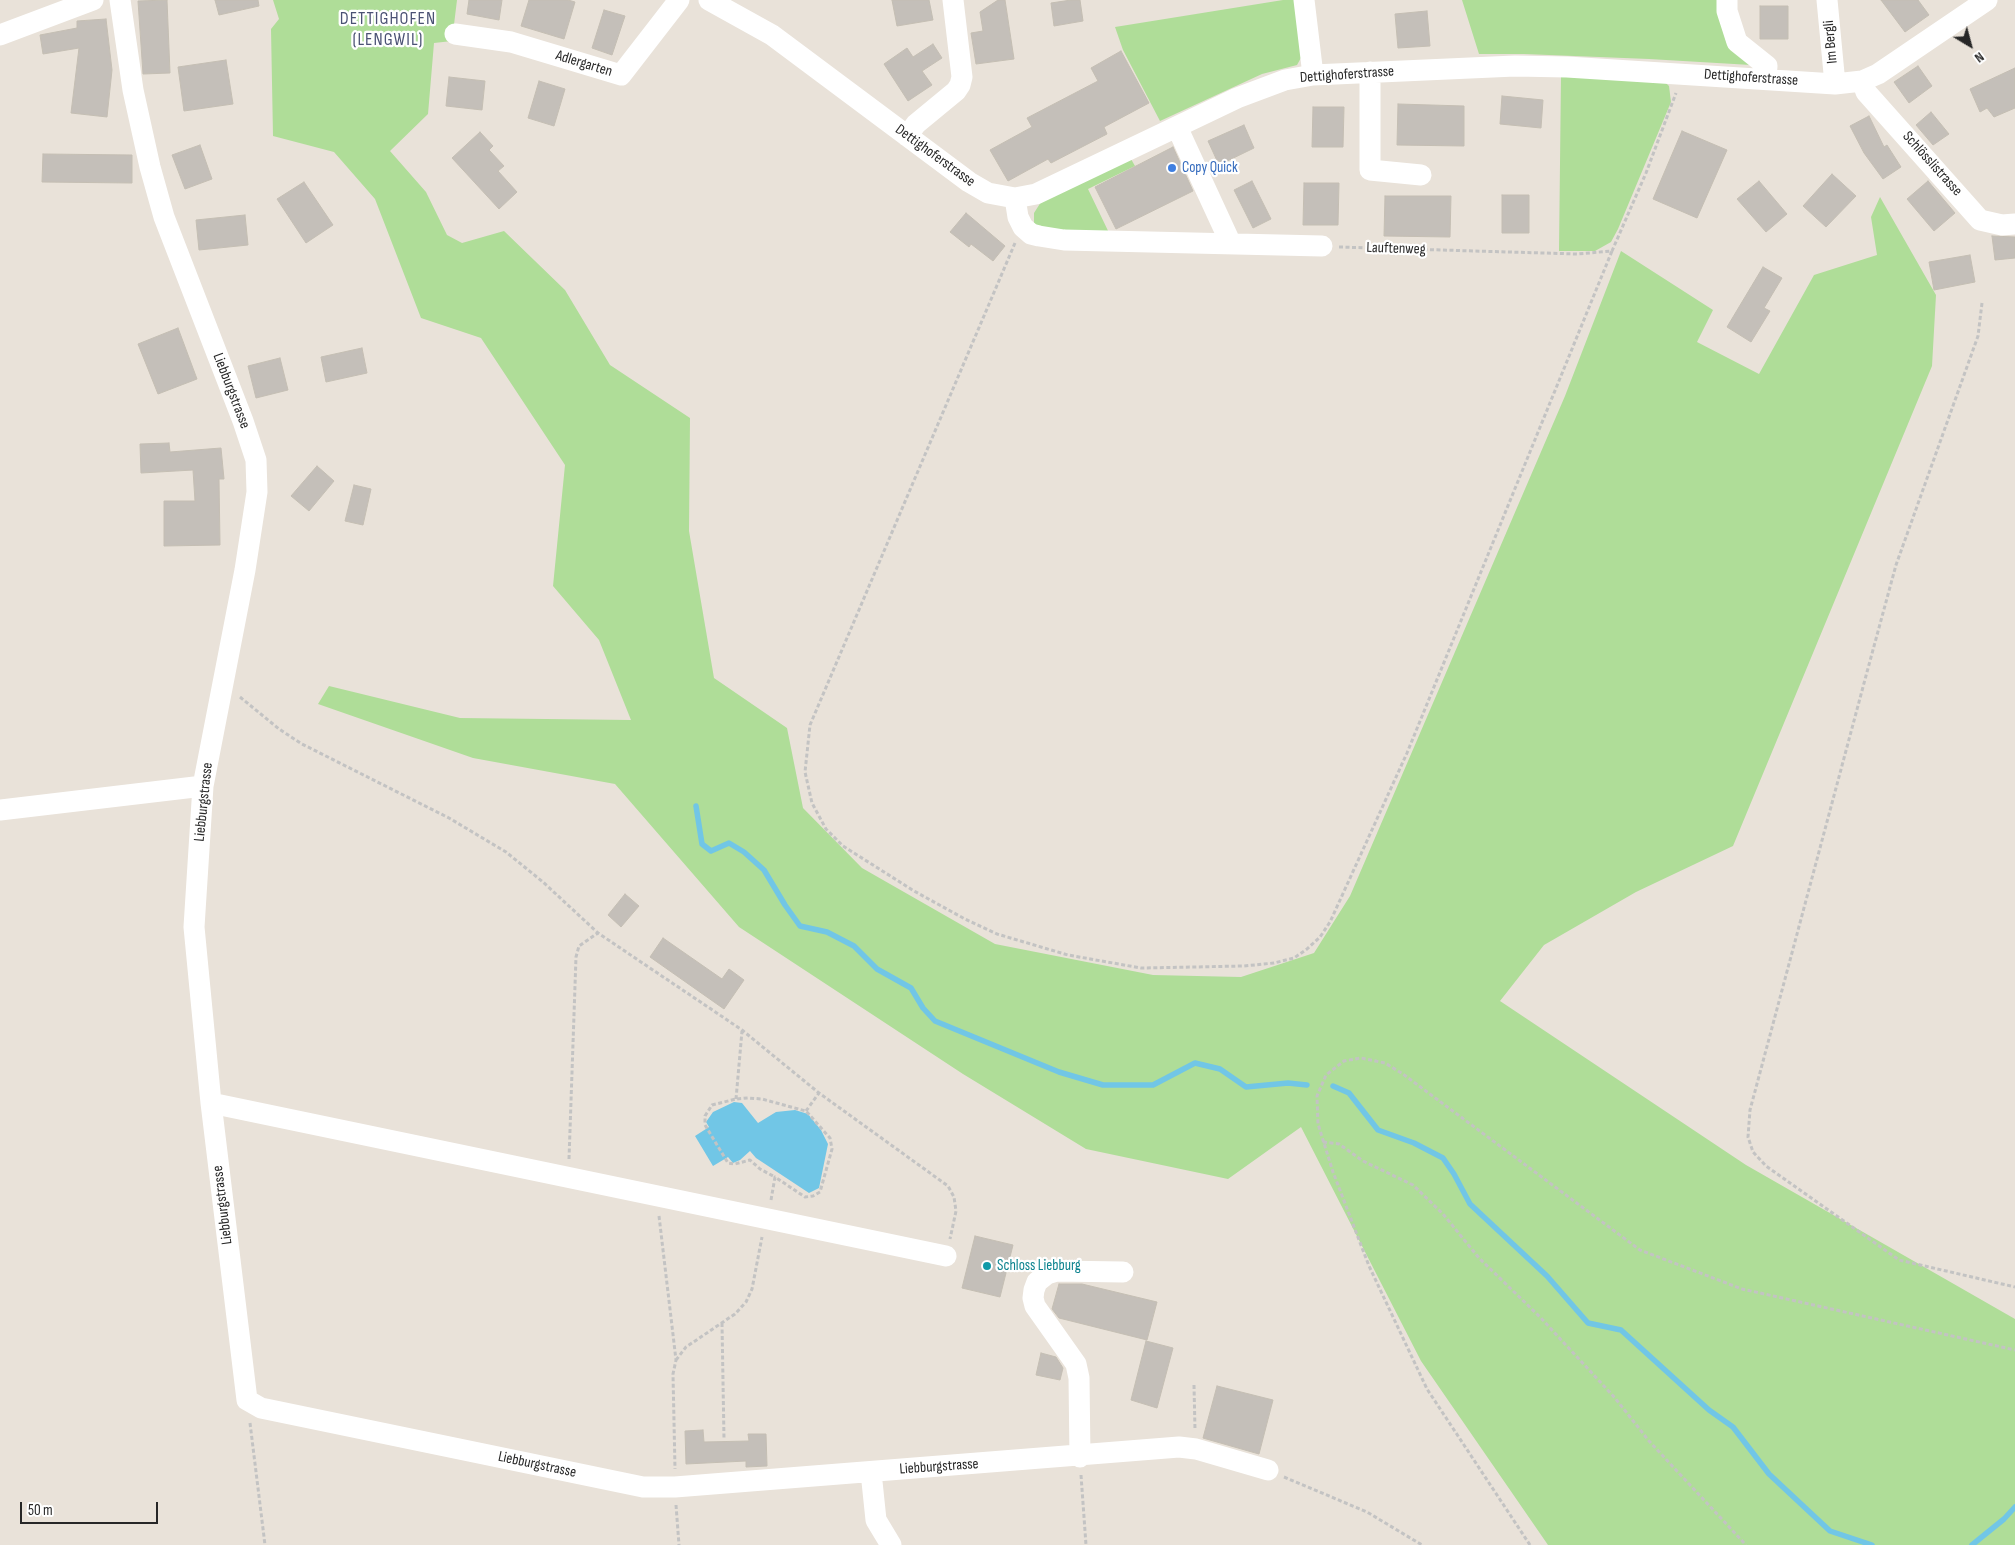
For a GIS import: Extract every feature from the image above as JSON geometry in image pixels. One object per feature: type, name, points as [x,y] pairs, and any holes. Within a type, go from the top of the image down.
[{"type":"street","points":[[0,35],[93,0]]},
{"type":"street","name":"Liebburgstrasse","points":[[120,0],[133,90],[154,184],[164,217],[243,421],[256,460],[256,498],[203,786],[194,926],[211,1103],[247,1400],[261,1408],[634,1485],[675,1487],[1080,1457],[1133,1450],[1179,1447],[1196,1449],[1268,1470]]},
{"type":"street","name":"Adlergarten","points":[[455,34],[511,42],[621,75],[679,0]]},
{"type":"street","name":"Dettighoferstrasse","points":[[709,0],[772,35],[969,182],[988,193],[1015,198],[1036,194],[1268,86],[1313,75],[1514,66],[1684,74],[1835,84],[1862,81],[1897,63],[1982,1]]},
{"type":"street","points":[[908,136],[916,124],[956,92],[960,85],[962,77],[953,0]]},
{"type":"street","points":[[1304,0],[1313,75]]},
{"type":"street","points":[[1727,0],[1727,11],[1737,42],[1767,66],[1766,79]]},
{"type":"street","name":"Im Bergli","points":[[1827,0],[1835,84]]},
{"type":"street","points":[[1370,72],[1370,170],[1421,175]]},
{"type":"street","name":"Schlösslistrasse","points":[[1862,81],[1866,92],[1980,220],[2002,225],[2015,224]]},
{"type":"street","points":[[1177,127],[1231,244]]},
{"type":"street","points":[[1015,198],[1018,217],[1023,227],[1030,234],[1064,240],[1322,246]]},
{"type":"street","points":[[0,810],[203,786]]},
{"type":"street","points":[[211,1103],[946,1256]]},
{"type":"street","points":[[1080,1457],[1079,1378],[1076,1364],[1035,1306],[1034,1290],[1037,1282],[1047,1274],[1057,1271],[1123,1272]]},
{"type":"street","points":[[871,1472],[876,1520],[891,1545]]},
{"type":"path","points":[[1023,227],[810,725],[805,772],[812,803],[826,829],[843,846],[914,891],[997,934],[1068,955],[1140,968],[1244,966],[1274,963],[1294,958],[1307,949],[1320,937],[1330,922],[1407,753],[1612,251],[1646,173],[1684,74]]},
{"type":"path","name":"Lauftenweg","points":[[1322,246],[1577,254],[1612,251]]},
{"type":"path","points":[[1982,303],[1978,336],[1896,565],[1750,1110],[1748,1137],[1753,1152],[1766,1166],[1899,1260],[2015,1286]]},
{"type":"path","points":[[223,681],[253,709],[302,744],[449,818],[506,852],[544,882],[598,933],[742,1030],[819,1093],[948,1186],[954,1197],[956,1211],[946,1256]]},
{"type":"path","points":[[568,1177],[576,957],[579,946],[598,933]]},
{"type":"path","points":[[736,1099],[742,1030]]},
{"type":"path","points":[[1530,1545],[1427,1389],[1369,1266],[1318,1124],[1317,1096],[1326,1075],[1344,1061],[1360,1058],[1385,1063],[1640,1250],[1742,1289],[2015,1350]]},
{"type":"path","points":[[806,1111],[819,1093]]},
{"type":"path","points":[[736,1099],[762,1099],[806,1111],[830,1138],[832,1149],[827,1160],[820,1192],[813,1196],[805,1197],[760,1169],[750,1160],[734,1164],[728,1163],[705,1125],[706,1116],[712,1105],[736,1099]]},
{"type":"path","points":[[1323,1142],[1339,1144],[1363,1161],[1413,1185],[1443,1214],[1479,1258],[1540,1316],[1615,1398],[1648,1441],[1746,1545]]},
{"type":"path","points":[[679,1545],[675,1487],[672,1374],[676,1360],[686,1347],[735,1314],[749,1296],[775,1177]]},
{"type":"path","points":[[657,1196],[676,1360]]},
{"type":"path","points":[[722,1324],[724,1439]]},
{"type":"path","points":[[1194,1385],[1196,1449]]},
{"type":"path","points":[[247,1400],[264,1545]]},
{"type":"path","points":[[1080,1457],[1086,1545]]},
{"type":"path","points":[[1268,1470],[1367,1512],[1422,1545]]},
{"type":"green space","points":[[273,0],[457,0],[452,41],[434,43],[428,114],[390,151],[426,192],[447,235],[462,243],[504,231],[565,290],[610,365],[690,418],[689,531],[714,678],[787,728],[803,808],[862,868],[995,944],[1153,975],[1241,977],[1314,953],[1350,896],[1565,396],[1621,251],[1713,310],[1697,342],[1759,374],[1814,275],[1877,255],[1871,217],[1880,197],[1936,295],[1932,366],[1733,846],[1636,892],[1544,945],[1500,1001],[1746,1165],[2015,1319],[2015,1545],[1548,1545],[1421,1361],[1301,1127],[1228,1179],[1086,1149],[963,1074],[739,927],[615,784],[473,758],[318,704],[329,686],[460,718],[631,720],[599,640],[553,586],[565,465],[481,338],[421,318],[375,199],[334,152],[273,136],[271,29],[279,19]]},
{"type":"green space","points":[[1283,0],[1296,0],[1302,56],[1297,65],[1262,74],[1160,121],[1123,50],[1115,27]]},
{"type":"green space","points":[[1462,0],[1722,0],[1751,65],[1649,59],[1479,54]]},
{"type":"green space","points":[[1561,76],[1664,81],[1669,86],[1671,102],[1618,229],[1611,242],[1595,251],[1559,251]]},
{"type":"green space","points":[[1131,159],[1135,166],[1088,189],[1111,237],[1049,233],[1034,223],[1034,213],[1041,202]]},
{"type":"water","points":[[734,1102],[742,1103],[758,1123],[776,1112],[795,1110],[808,1114],[821,1130],[828,1144],[819,1188],[809,1193],[756,1158],[750,1151],[740,1160],[733,1163],[728,1157],[713,1166],[695,1136],[709,1127],[706,1122],[713,1112]]},
{"type":"building","points":[[167,0],[170,73],[143,74],[138,1]]},
{"type":"building","points":[[215,0],[258,0],[259,6],[219,15]]},
{"type":"building","points":[[469,0],[502,0],[499,20],[467,14]]},
{"type":"building","points":[[529,0],[568,0],[575,2],[564,39],[521,26]]},
{"type":"building","points":[[892,0],[929,0],[933,20],[897,26]]},
{"type":"building","points":[[998,0],[1005,0],[1014,59],[976,64],[971,33],[983,31],[980,12]]},
{"type":"building","points":[[1080,0],[1083,21],[1054,26],[1051,3]]},
{"type":"building","points":[[1881,0],[1918,0],[1929,15],[1905,32]]},
{"type":"building","points":[[1760,6],[1788,6],[1788,39],[1760,39]]},
{"type":"building","points":[[604,10],[625,16],[612,55],[592,48]]},
{"type":"building","points":[[1427,11],[1430,46],[1398,48],[1395,14]]},
{"type":"building","points":[[106,19],[112,70],[107,117],[71,113],[79,48],[43,54],[40,35],[77,28],[77,21]]},
{"type":"building","points":[[933,44],[942,58],[922,71],[932,85],[908,101],[884,64],[907,48],[913,57]]},
{"type":"building","points":[[1121,51],[1149,103],[1104,127],[1107,134],[1051,163],[1048,159],[1008,181],[990,150],[1032,127],[1027,118],[1098,81],[1091,68]]},
{"type":"building","points":[[226,60],[233,104],[184,111],[178,67]]},
{"type":"building","points":[[1918,66],[1932,86],[1909,103],[1894,82]]},
{"type":"building","points":[[2015,68],[2015,108],[1994,117],[1987,108],[1980,112],[1970,89]]},
{"type":"building","points":[[449,77],[485,81],[482,110],[446,106]]},
{"type":"building","points":[[539,81],[565,89],[554,126],[528,118]]},
{"type":"building","points":[[1502,96],[1543,100],[1541,128],[1500,124]]},
{"type":"building","points":[[1398,104],[1464,106],[1464,146],[1397,145]]},
{"type":"building","points":[[1313,107],[1344,107],[1343,147],[1312,147]]},
{"type":"building","points":[[1931,112],[1949,134],[1933,145],[1916,125]]},
{"type":"building","points":[[1869,116],[1884,147],[1887,145],[1901,167],[1883,179],[1864,153],[1850,126]]},
{"type":"building","points":[[1244,125],[1254,148],[1219,165],[1208,141]]},
{"type":"building","points":[[1682,131],[1727,150],[1697,218],[1653,199]]},
{"type":"building","points":[[480,132],[493,146],[489,150],[504,166],[498,171],[517,192],[499,209],[452,158]]},
{"type":"building","points":[[200,145],[212,179],[185,189],[172,155]]},
{"type":"building","points":[[1173,147],[1193,191],[1116,229],[1095,187]]},
{"type":"building","points":[[43,154],[132,155],[132,183],[42,182]]},
{"type":"building","points":[[1832,174],[1856,196],[1826,227],[1803,206]]},
{"type":"building","points":[[1252,181],[1271,219],[1253,228],[1234,190]]},
{"type":"building","points":[[1759,181],[1787,214],[1766,232],[1737,199]]},
{"type":"building","points":[[1928,181],[1955,213],[1934,231],[1907,199]]},
{"type":"building","points":[[304,182],[333,225],[306,243],[277,199]]},
{"type":"building","points":[[1304,183],[1339,183],[1338,225],[1303,225]]},
{"type":"building","points":[[1502,195],[1529,195],[1529,233],[1502,233]]},
{"type":"building","points":[[1385,196],[1451,196],[1450,237],[1384,236]]},
{"type":"building","points":[[966,213],[1005,246],[993,261],[971,244],[969,247],[950,232]]},
{"type":"building","points":[[245,215],[248,245],[199,250],[196,220]]},
{"type":"building","points":[[1992,236],[2015,237],[2015,258],[1995,260]]},
{"type":"building","points":[[1970,255],[1975,282],[1934,290],[1929,262]]},
{"type":"building","points":[[1763,267],[1782,278],[1764,308],[1770,311],[1751,342],[1727,327]]},
{"type":"building","points":[[178,328],[197,379],[158,394],[138,344]]},
{"type":"building","points":[[362,348],[367,373],[326,382],[321,357]]},
{"type":"building","points":[[280,358],[288,390],[256,398],[248,366]]},
{"type":"building","points":[[169,443],[170,452],[221,448],[224,479],[219,479],[220,545],[164,546],[164,501],[195,501],[193,470],[141,473],[140,444]]},
{"type":"building","points":[[317,466],[334,481],[309,511],[291,496]]},
{"type":"building","points":[[354,485],[371,489],[363,525],[345,521]]},
{"type":"building","points":[[625,894],[639,906],[621,927],[608,915]]},
{"type":"building","points":[[663,938],[722,979],[729,969],[744,980],[724,1009],[650,957]]},
{"type":"building","name":"Schloss Liebburg","points":[[975,1236],[1013,1245],[1000,1297],[962,1288]]},
{"type":"building","points":[[1059,1284],[1082,1284],[1157,1302],[1147,1340],[1059,1318],[1052,1309]]},
{"type":"building","points":[[1146,1341],[1173,1348],[1157,1408],[1131,1400]]},
{"type":"building","points":[[1041,1353],[1056,1357],[1063,1368],[1060,1380],[1036,1375]]},
{"type":"building","points":[[1217,1386],[1273,1400],[1259,1454],[1203,1438]]},
{"type":"building","points":[[703,1430],[704,1442],[749,1441],[748,1434],[766,1434],[767,1466],[746,1467],[746,1461],[686,1464],[685,1431]]},
{"type":"waterway","points":[[696,806],[702,844],[711,851],[729,843],[744,852],[764,870],[800,926],[827,932],[854,946],[877,969],[911,988],[923,1008],[935,1021],[1059,1072],[1103,1085],[1153,1085],[1195,1063],[1220,1069],[1246,1087],[1288,1083],[1307,1085]]},
{"type":"waterway","points":[[1333,1086],[1349,1093],[1378,1130],[1414,1143],[1443,1158],[1470,1204],[1547,1276],[1588,1323],[1621,1330],[1709,1410],[1733,1427],[1769,1474],[1830,1531],[1872,1545]]},
{"type":"waterway","points":[[1972,1545],[2004,1519],[2015,1507]]},
{"type":"place","name":"Copy Quick","points":[[1172,168]]},
{"type":"place","name":"Schloss Liebburg","points":[[987,1266]]},
{"type":"district","name":"DETTIGHOFEN (LENGWIL)","points":[[388,29]]}]
